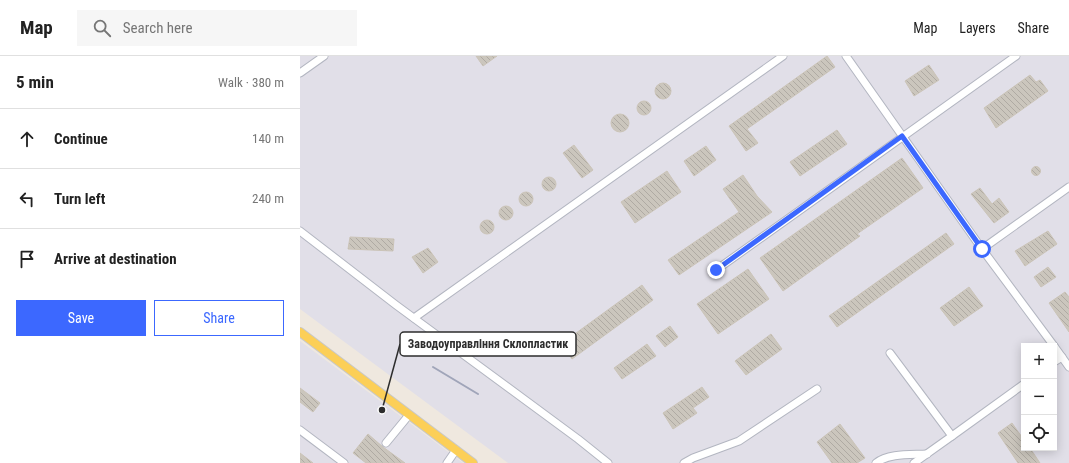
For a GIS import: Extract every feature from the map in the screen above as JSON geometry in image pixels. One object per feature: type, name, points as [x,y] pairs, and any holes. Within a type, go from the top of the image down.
[{"type":"main road","points":[[300,332],[473,463]]},
{"type":"lane","points":[[300,73],[324,56]]},
{"type":"lane","points":[[414,318],[783,56]]},
{"type":"lane","points":[[846,56],[982,249],[1052,343]]},
{"type":"lane","points":[[716,270],[1016,56]]},
{"type":"lane","points":[[982,249],[1069,187]]},
{"type":"lane","points":[[300,231],[608,463]]},
{"type":"lane","points":[[1057,350],[1069,367]]},
{"type":"lane","points":[[890,353],[952,436]]},
{"type":"lane","points":[[1057,360],[1062,357]]},
{"type":"lane","points":[[914,463],[1021,386]]},
{"type":"lane","points":[[684,463],[693,458],[739,442],[817,389]]},
{"type":"lane","points":[[386,443],[409,415]]},
{"type":"lane","points":[[300,430],[344,463]]},
{"type":"lane","points":[[447,463],[456,450]]},
{"type":"lane","points":[[876,463],[880,460],[895,456],[927,454]]},
{"type":"shaded area","points":[[300,56],[1069,56],[1069,463],[508,463],[300,309]]},
{"type":"shaded area","points":[[300,341],[463,463],[300,463]]},
{"type":"building","points":[[476,56],[497,56],[483,66]]},
{"type":"building","points":[[827,56],[835,67],[747,129],[758,143],[746,151],[729,126]]},
{"type":"building","points":[[929,65],[939,80],[914,96],[905,81]]},
{"type":"building","points":[[1030,75],[1036,82],[1040,80],[1048,91],[996,128],[984,108]]},
{"type":"building","points":[[660,83],[666,83],[671,88],[669,97],[666,99],[660,99],[655,94],[655,88]]},
{"type":"building","points":[[641,101],[647,101],[651,105],[651,111],[647,115],[641,115],[637,111],[637,105]]},
{"type":"building","points":[[620,114],[626,117],[629,123],[626,129],[620,132],[614,129],[611,123],[614,117]]},
{"type":"building","points":[[837,130],[847,144],[800,176],[790,162]]},
{"type":"building","points":[[574,145],[593,170],[582,178],[563,153]]},
{"type":"building","points":[[706,146],[716,160],[694,176],[684,161]]},
{"type":"building","points":[[902,158],[923,188],[857,234],[860,236],[783,291],[760,258]]},
{"type":"building","points":[[1036,166],[1041,171],[1036,176],[1031,171]]},
{"type":"building","points":[[667,171],[681,192],[635,223],[621,202]]},
{"type":"building","points":[[743,175],[757,196],[772,212],[679,275],[668,260],[739,212],[723,189]]},
{"type":"building","points":[[549,177],[554,179],[556,184],[554,189],[549,191],[544,189],[542,184],[544,179]]},
{"type":"building","points":[[980,188],[992,204],[999,198],[1009,212],[994,223],[971,194]]},
{"type":"building","points":[[526,192],[531,194],[533,199],[531,204],[526,206],[521,204],[519,199],[521,194]]},
{"type":"building","points":[[503,206],[509,206],[513,210],[513,216],[509,220],[503,220],[499,216],[499,210]]},
{"type":"building","points":[[484,220],[490,220],[494,224],[494,230],[490,234],[484,234],[480,230],[480,224]]},
{"type":"building","points":[[1048,231],[1057,244],[1025,266],[1015,251]]},
{"type":"building","points":[[946,233],[954,244],[837,327],[829,316]]},
{"type":"building","points":[[350,237],[394,239],[393,251],[348,249]]},
{"type":"building","points":[[428,248],[438,262],[423,273],[412,257]]},
{"type":"building","points":[[1048,267],[1056,277],[1041,287],[1034,277]]},
{"type":"building","points":[[748,269],[769,299],[718,334],[697,304]]},
{"type":"building","points":[[642,285],[653,300],[572,359],[561,344]]},
{"type":"building","points":[[969,287],[983,306],[954,326],[940,308]]},
{"type":"building","points":[[1065,292],[1069,297],[1069,332],[1049,303]]},
{"type":"building","points":[[670,326],[678,337],[665,347],[656,336]]},
{"type":"building","points":[[771,334],[782,349],[746,375],[735,361]]},
{"type":"building","points":[[647,344],[656,356],[622,379],[614,368]]},
{"type":"building","points":[[702,387],[709,397],[693,408],[697,413],[673,429],[663,413]]},
{"type":"building","points":[[300,388],[320,403],[313,412],[300,402]]},
{"type":"building","points":[[1012,423],[1021,436],[1021,451],[1032,451],[1040,463],[1018,463],[998,433]]},
{"type":"building","points":[[840,424],[865,458],[857,463],[832,463],[817,442]]},
{"type":"building","points":[[368,434],[405,463],[366,463],[353,453]]},
{"type":"building","points":[[300,453],[313,463],[300,463]]},
{"type":"railway","points":[[433,367],[478,394]]},
{"type":"place","name":"Заводоуправління Склопластик","points":[[382,410]]},
{"type":"route","points":[[716,270],[902,136],[982,249]]}]
